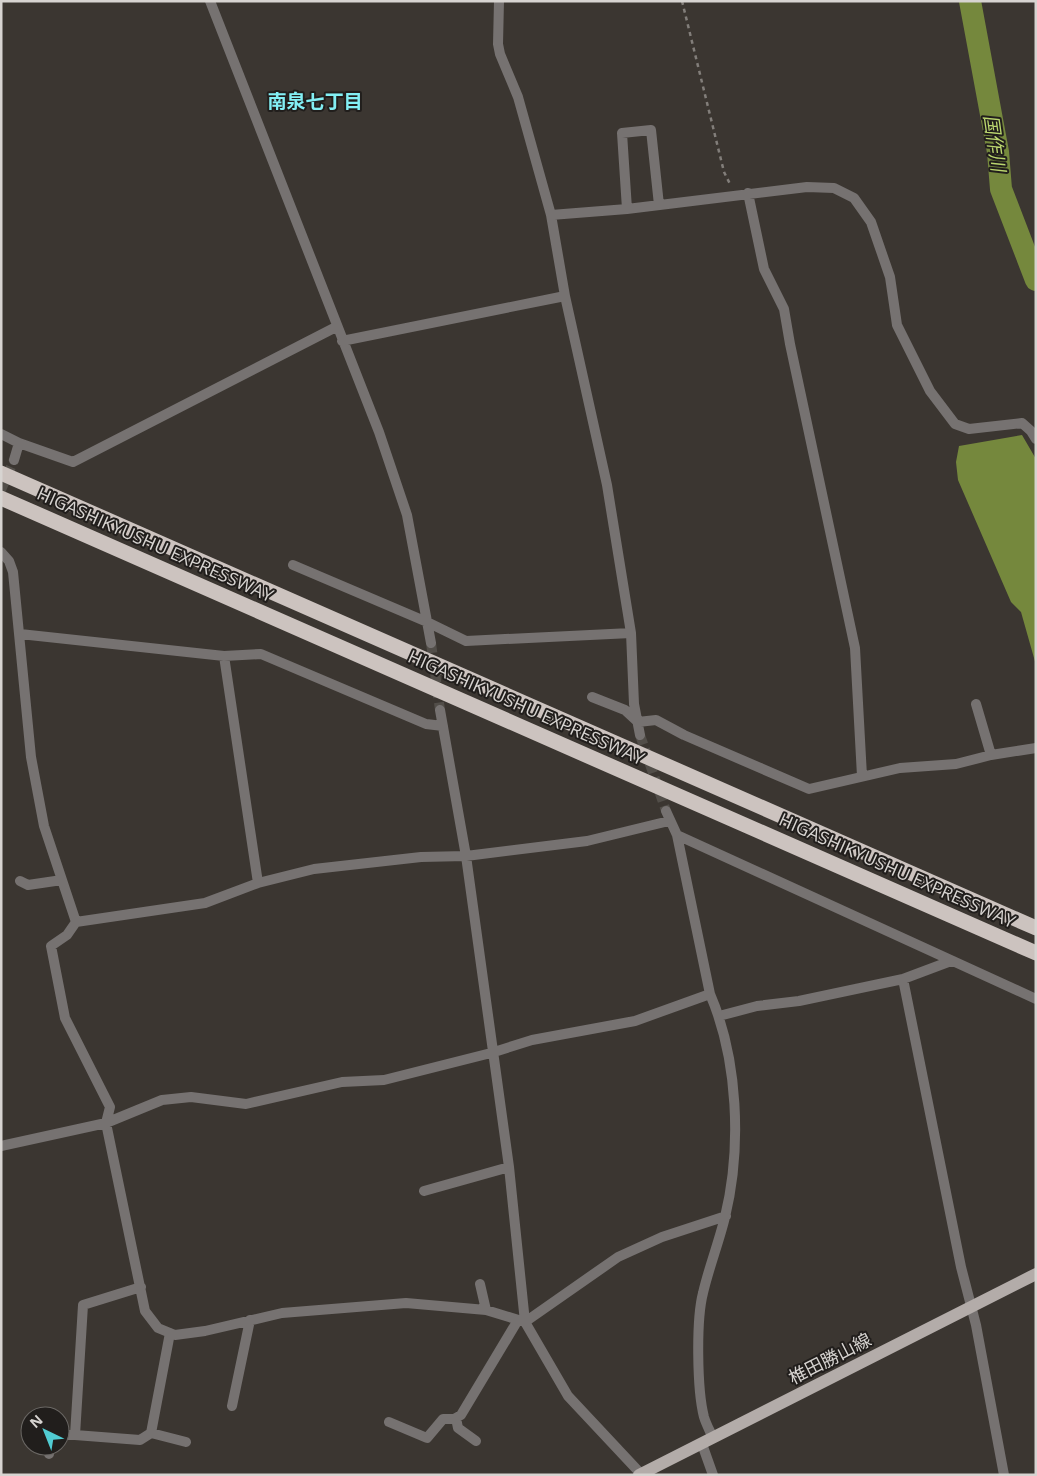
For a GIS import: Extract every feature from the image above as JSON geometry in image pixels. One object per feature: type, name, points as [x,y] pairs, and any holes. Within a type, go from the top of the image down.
[{"type":"highway","name":"HIGASHIKYUSHU EXPRESSWAY","points":[[1,474],[1036,928]]},
{"type":"highway","name":"HIGASHIKYUSHU EXPRESSWAY","points":[[1,498],[1036,953]]},
{"type":"main road","name":"椎田勝山線","points":[[640,1474],[1036,1274]]},
{"type":"street","points":[[210,1],[336,327],[379,432],[407,515],[431,643]]},
{"type":"street","points":[[499,1],[498,44],[500,54],[518,97],[551,215],[564,296],[608,485],[631,633],[634,704],[640,735]]},
{"type":"street","points":[[627,209],[622,133],[651,130],[659,205]]},
{"type":"street","points":[[551,215],[627,209],[807,186],[834,188],[854,198],[871,222],[886,268],[897,325],[930,391],[955,424],[969,429],[1022,423],[1031,431],[1036,439]]},
{"type":"street","points":[[748,193],[764,269],[784,309],[855,648],[862,776]]},
{"type":"street","points":[[342,342],[564,296]]},
{"type":"street","points":[[1,434],[19,443],[73,462],[336,327]]},
{"type":"street","points":[[14,460],[19,443]]},
{"type":"street","points":[[1,552],[9,560],[13,572],[31,757],[44,826],[76,922]]},
{"type":"street","points":[[293,566],[427,622],[466,641],[631,633]]},
{"type":"street","points":[[20,634],[224,656],[261,654],[426,724],[443,726]]},
{"type":"street","points":[[224,656],[258,883]]},
{"type":"street","points":[[592,697],[625,710],[638,722],[656,720],[684,736],[808,789],[900,768],[956,764],[991,755],[1036,748]]},
{"type":"street","points":[[976,704],[991,755]]},
{"type":"street","points":[[440,710],[466,856],[508,1167],[521,1321],[568,1396],[640,1474]]},
{"type":"street","points":[[521,1321],[486,1310],[406,1303],[282,1313],[205,1331],[175,1335],[158,1328],[145,1311],[106,1123],[110,1107],[65,1018],[51,946],[67,935],[76,922],[205,903],[258,883],[314,869],[421,857],[466,856],[587,841],[668,816],[677,835],[710,994],[719,1016],[736,1106],[735,1163],[726,1216],[702,1293],[698,1320],[704,1417],[713,1475]]},
{"type":"street","points":[[677,835],[1036,998]]},
{"type":"street","points":[[20,881],[28,884],[62,880]]},
{"type":"street","points":[[719,1016],[756,1006],[799,1001],[903,979],[951,961]]},
{"type":"street","points":[[903,979],[970,1307],[976,1325],[1004,1475]]},
{"type":"street","points":[[1,1146],[106,1123],[162,1100],[191,1098],[246,1104],[342,1082],[384,1080],[492,1053],[532,1040],[635,1021],[710,994]]},
{"type":"street","points":[[424,1191],[508,1167]]},
{"type":"street","points":[[389,1422],[427,1438],[443,1419],[456,1418],[461,1415],[521,1321],[618,1257],[662,1236],[726,1216]]},
{"type":"street","points":[[480,1284],[486,1310]]},
{"type":"street","points":[[75,1435],[83,1305],[141,1287]]},
{"type":"street","points":[[232,1406],[250,1320]]},
{"type":"street","points":[[70,1435],[140,1440],[150,1433],[170,1333]]},
{"type":"street","points":[[456,1418],[458,1428],[476,1441]]},
{"type":"street","points":[[150,1433],[186,1442]]},
{"type":"path","points":[[682,1],[724,172],[734,194]]},
{"type":"shaded area","points":[[1022,435],[1036,459],[1036,665],[1021,612],[1011,602],[958,480],[956,462],[959,446]]},
{"type":"waterway","name":"国作川","points":[[970,1],[998,152],[1001,189],[1036,280]]},
{"type":"tunnel","points":[[1,490],[14,460]]},
{"type":"tunnel","points":[[431,643],[440,710]]},
{"type":"tunnel","points":[[640,735],[666,811]]},
{"type":"district","name":"南泉七丁目","points":[[315,101]]}]
